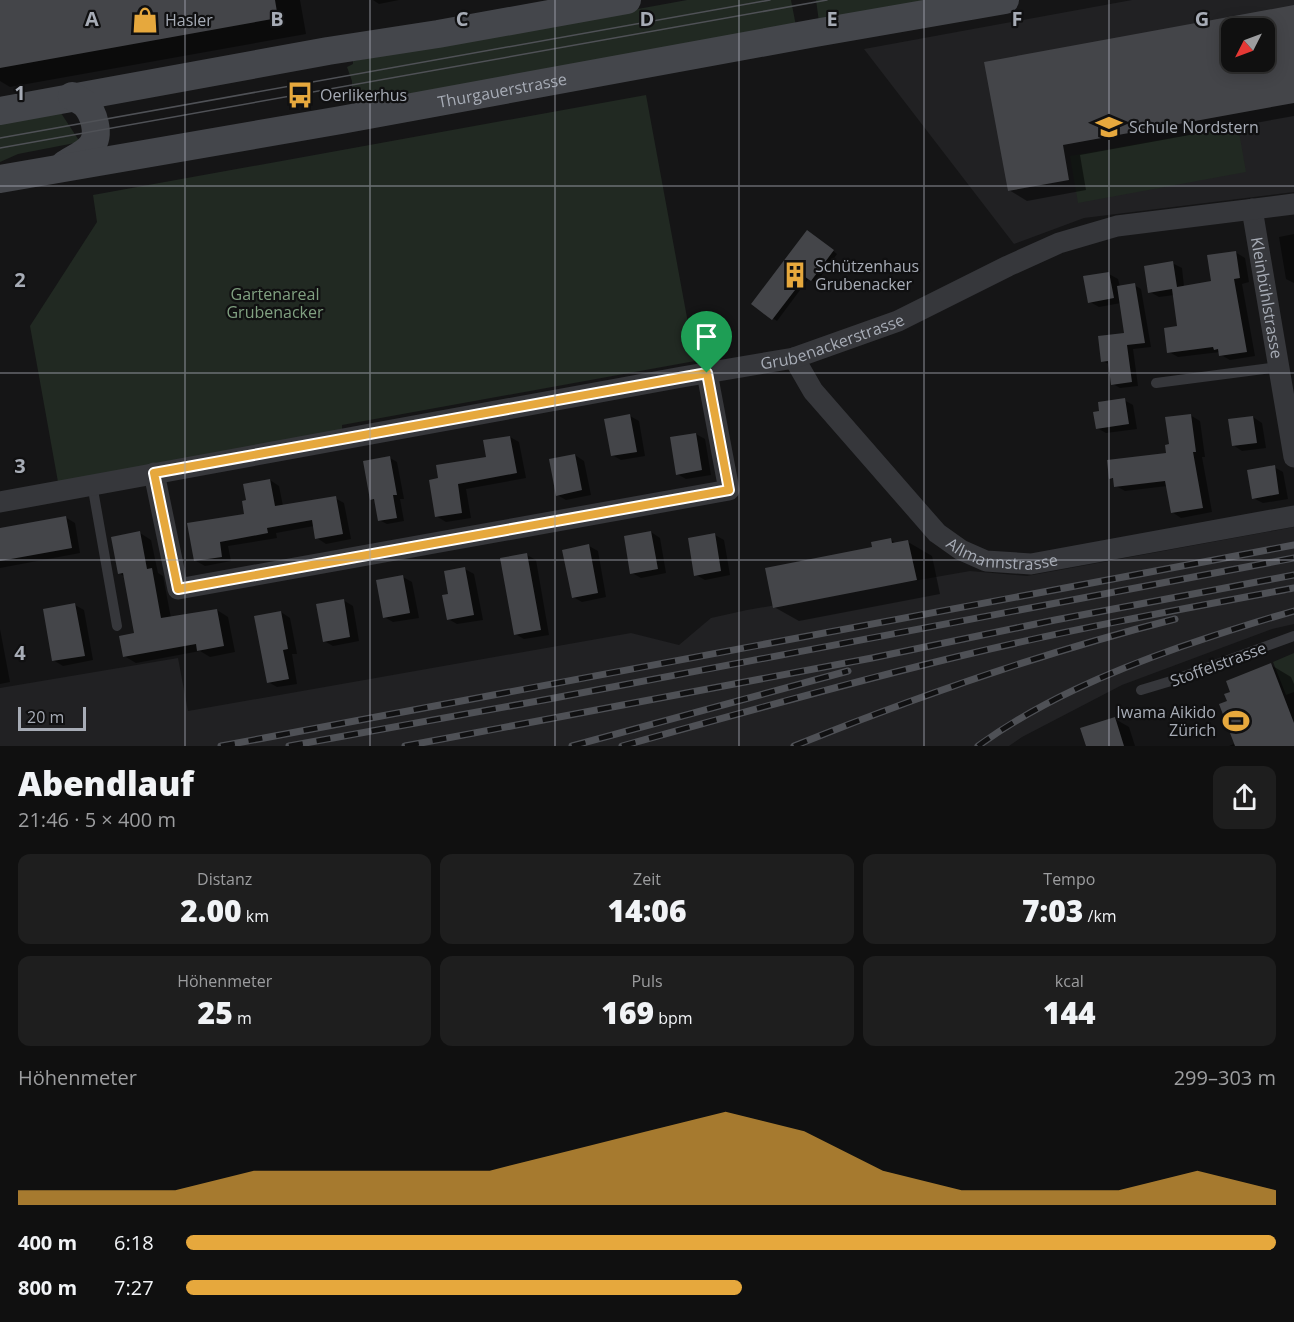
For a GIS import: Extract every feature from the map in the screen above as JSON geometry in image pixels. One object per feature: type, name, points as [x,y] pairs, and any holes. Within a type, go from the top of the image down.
[{"type":"main road","points":[[0,111],[72,96],[627,0]]},
{"type":"main road","name":"Thurgauerstrasse","points":[[0,179],[1005,0]]},
{"type":"main road","points":[[57,169],[88,149],[95,139],[91,113],[86,106],[72,96]]},
{"type":"street","name":"Grubenackerstrasse","points":[[0,502],[795,358],[898,321],[1059,243],[1117,225],[1294,204]]},
{"type":"street","name":"Kleinbühlstrasse","points":[[1252,209],[1294,457]]},
{"type":"street","name":"Allmannstrasse","points":[[795,358],[813,391],[937,533],[961,550],[986,561],[1031,564],[1294,516]]},
{"type":"street","points":[[154,473],[178,589],[729,490],[707,373]]},
{"type":"lane","points":[[1156,383],[1279,368]]},
{"type":"lane","points":[[92,484],[117,626]]},
{"type":"lane","name":"Stoffelstrasse","points":[[1141,690],[1294,636]]},
{"type":"shaded area","name":"Schule Nordstern","points":[[1132,0],[1294,0],[1294,192],[1084,218],[1014,244],[864,49]]},
{"type":"shaded area","points":[[1294,527],[1294,624],[1272,629],[1122,685],[1009,746],[0,746],[0,688],[178,658],[188,711],[631,633],[679,645],[711,618],[747,610],[970,571],[1027,576]]},
{"type":"green space","points":[[687,0],[791,0],[796,26],[354,104],[360,97],[352,95],[352,81],[347,67],[353,64],[353,61]]},
{"type":"green space","points":[[816,0],[939,0],[819,22]]},
{"type":"green space","name":"Gartenareal Grubenacker","points":[[646,95],[695,361],[342,425],[342,432],[58,482],[30,326],[97,222],[93,195]]},
{"type":"green space","points":[[59,110],[80,142],[18,154],[0,162],[0,121]]},
{"type":"green space","points":[[1238,126],[1246,172],[1078,203],[1070,156]]},
{"type":"green space","points":[[1294,653],[1294,692],[1286,695],[1273,662]]},
{"type":"building","points":[[0,0],[275,0],[278,18],[0,68]]},
{"type":"building","name":"Schule Nordstern","points":[[1294,5],[1294,103],[1063,145],[1069,180],[1008,191],[984,62],[1221,18],[1221,72],[1275,72],[1275,18],[1223,18]]},
{"type":"building","name":"Schützenhaus Grubenacker","points":[[807,230],[834,250],[811,281],[805,277],[772,320],[751,304]]},
{"type":"building","points":[[1236,251],[1240,278],[1234,279],[1247,352],[1219,356],[1218,349],[1214,350],[1213,347],[1167,353],[1164,328],[1177,326],[1172,289],[1148,293],[1144,266],[1173,261],[1177,287],[1211,281],[1207,255]]},
{"type":"building","points":[[1109,272],[1114,298],[1088,303],[1083,276]]},
{"type":"building","points":[[1135,283],[1145,343],[1127,345],[1132,382],[1111,385],[1108,361],[1101,362],[1098,336],[1124,333],[1117,286]]},
{"type":"building","points":[[1125,398],[1129,424],[1096,429],[1093,412],[1099,411],[1098,402]]},
{"type":"building","points":[[630,414],[637,452],[611,456],[604,419]]},
{"type":"building","points":[[1191,414],[1196,452],[1193,452],[1203,508],[1171,513],[1165,481],[1114,487],[1113,478],[1109,479],[1107,460],[1166,453],[1165,445],[1169,444],[1165,417]]},
{"type":"building","points":[[1253,416],[1257,443],[1232,446],[1228,419]]},
{"type":"building","points":[[696,433],[702,470],[676,475],[670,437]]},
{"type":"building","points":[[510,436],[517,473],[458,484],[462,513],[435,517],[429,480],[438,478],[436,465],[486,457],[483,440]]},
{"type":"building","points":[[575,454],[582,490],[556,496],[549,459]]},
{"type":"building","points":[[390,456],[397,495],[393,495],[397,518],[378,521],[374,499],[370,500],[363,461]]},
{"type":"building","points":[[1275,465],[1279,494],[1252,499],[1247,470]]},
{"type":"building","points":[[270,479],[275,506],[336,496],[343,534],[315,539],[312,520],[267,528],[268,533],[220,542],[222,557],[194,561],[187,523],[244,514],[242,501],[246,500],[243,484]]},
{"type":"building","points":[[66,516],[72,548],[0,561],[0,528]]},
{"type":"building","points":[[140,531],[147,569],[152,568],[161,618],[217,609],[224,646],[197,651],[196,644],[123,657],[119,636],[134,633],[123,573],[118,574],[111,537]]},
{"type":"building","points":[[651,531],[658,569],[630,574],[624,536]]},
{"type":"building","points":[[715,533],[721,571],[694,576],[688,538]]},
{"type":"building","points":[[891,538],[892,543],[908,540],[917,580],[773,608],[765,568],[872,547],[871,542]]},
{"type":"building","points":[[589,544],[598,593],[572,598],[562,550]]},
{"type":"building","points":[[527,553],[541,630],[514,635],[500,558]]},
{"type":"building","points":[[465,567],[474,615],[447,620],[442,595],[448,594],[444,571]]},
{"type":"building","points":[[403,575],[410,613],[383,618],[376,580]]},
{"type":"building","points":[[344,599],[350,637],[323,642],[316,604]]},
{"type":"building","points":[[75,603],[85,656],[52,661],[43,609]]},
{"type":"building","points":[[281,611],[288,649],[283,650],[289,679],[267,683],[254,616]]},
{"type":"building","points":[[1271,663],[1294,723],[1294,746],[1235,746],[1219,704],[1227,701],[1224,694],[1230,692],[1226,681]]},
{"type":"building","points":[[1115,717],[1124,746],[1086,746],[1080,728]]},
{"type":"tram line","points":[[0,138],[770,0]]},
{"type":"tram line","points":[[0,148],[827,0]]},
{"type":"railway","points":[[221,746],[1294,545]]},
{"type":"railway","points":[[289,746],[1294,558]]},
{"type":"railway","points":[[405,746],[1294,575]]},
{"type":"railway","points":[[622,746],[830,689],[998,647],[1124,620],[1294,588]]},
{"type":"railway","points":[[978,746],[1025,715],[1075,689],[1180,647],[1294,611]]},
{"type":"railway","points":[[794,746],[982,676],[1175,619]]},
{"type":"railway","points":[[572,746],[848,671]]},
{"type":"place","name":"Hasler","points":[[145,20]]},
{"type":"place","name":"Oerlikerhus","points":[[300,95]]},
{"type":"place","name":"Schule Nordstern","points":[[1109,127]]},
{"type":"place","name":"Schützenhaus Grubenacker","points":[[795,275]]},
{"type":"place","name":"Iwama Aikido Zürich","points":[[1236,721]]},
{"type":"route","points":[[707,373],[729,490],[178,589],[154,473],[707,373]]}]
